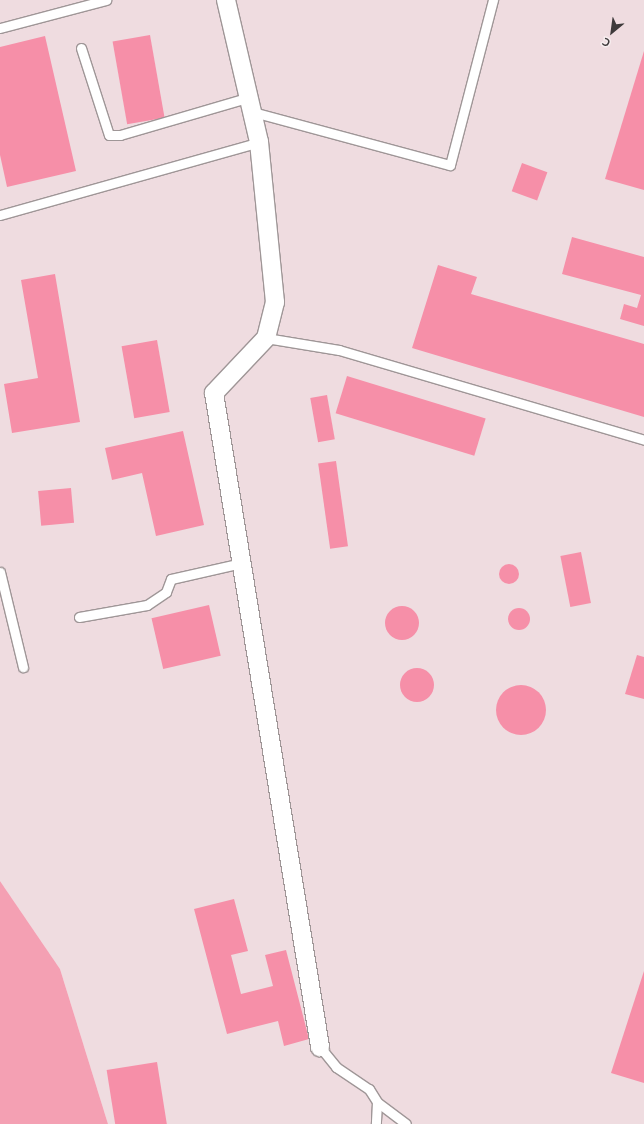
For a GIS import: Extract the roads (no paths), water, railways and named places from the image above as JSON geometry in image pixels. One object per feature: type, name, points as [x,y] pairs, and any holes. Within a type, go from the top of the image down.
[{"type":"street","points":[[226,0],[259,142],[275,302],[266,338],[214,393],[320,1047]]},
{"type":"lane","points":[[0,28],[106,0]]},
{"type":"lane","points":[[81,48],[109,135],[120,135],[251,105],[450,165],[493,0]]},
{"type":"lane","points":[[0,215],[259,142]]},
{"type":"lane","points":[[266,338],[338,350],[644,440]]},
{"type":"lane","points":[[79,617],[147,605],[166,592],[171,579],[242,563]]},
{"type":"lane","points":[[0,572],[22,667]]},
{"type":"lane","points":[[320,1047],[336,1067],[369,1089],[377,1102],[406,1124]]},
{"type":"lane","points":[[376,1124],[377,1102]]}]
